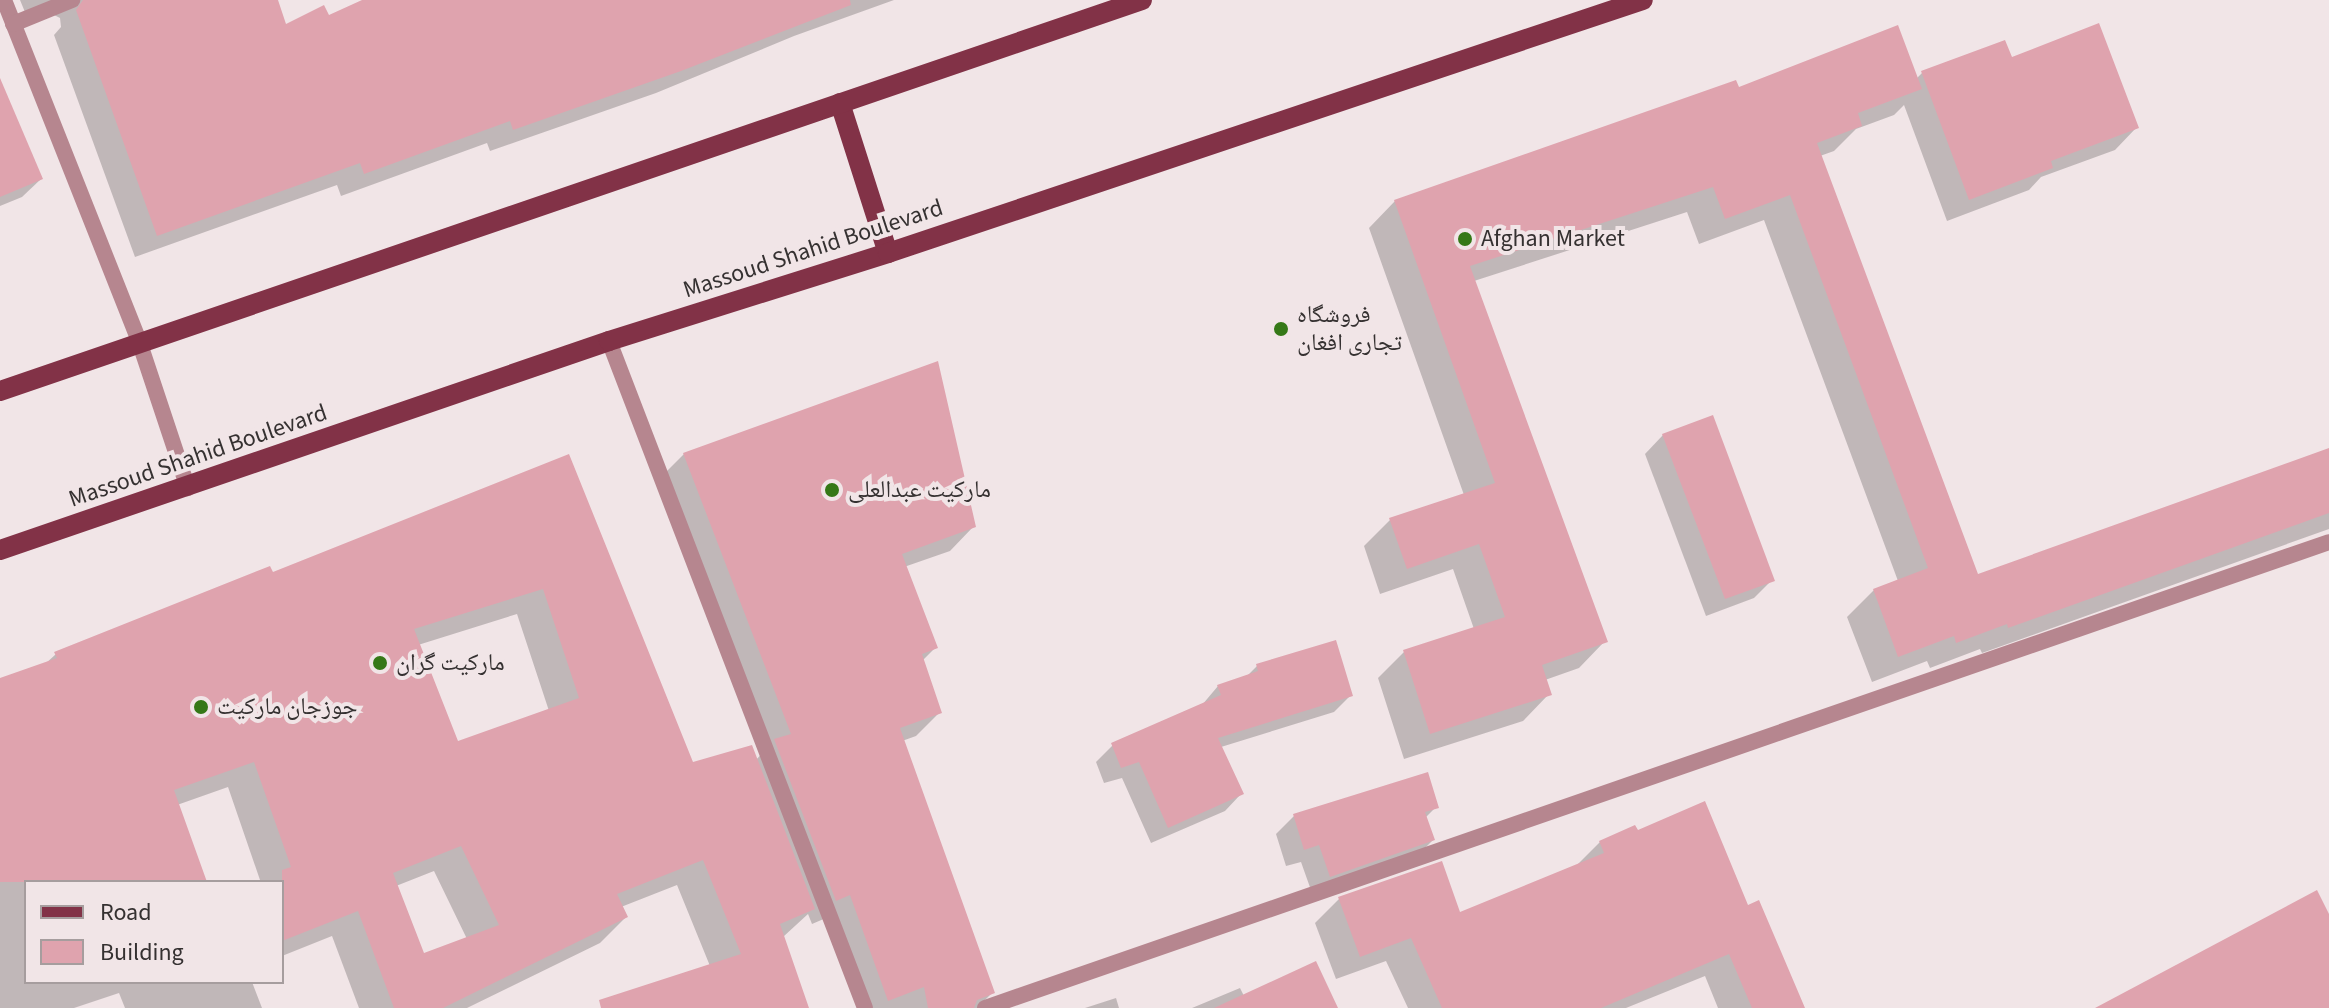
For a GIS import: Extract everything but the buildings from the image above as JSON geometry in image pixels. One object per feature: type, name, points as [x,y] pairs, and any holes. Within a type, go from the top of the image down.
[{"type":"main road","points":[[0,391],[1142,0]]},
{"type":"main road","name":"Massoud Shahid Boulevard","points":[[0,550],[609,341],[888,253],[1606,6],[1643,0]]},
{"type":"main road","points":[[840,103],[888,253]]},
{"type":"street","points":[[4,0],[140,344],[188,488]]},
{"type":"street","points":[[13,24],[72,0]]},
{"type":"street","points":[[609,341],[865,1008]]},
{"type":"street","points":[[985,1008],[2329,542]]},
{"type":"place","name":"Afghan Market","points":[[1465,239]]},
{"type":"place","name":"فروشگاه تجاری افغان","points":[[1281,329]]},
{"type":"place","name":"مارکیت عبدالعلی","points":[[832,490]]},
{"type":"place","name":"مارکیت گران","points":[[380,663]]},
{"type":"place","name":"جوزجان مارکیت","points":[[201,707]]}]
